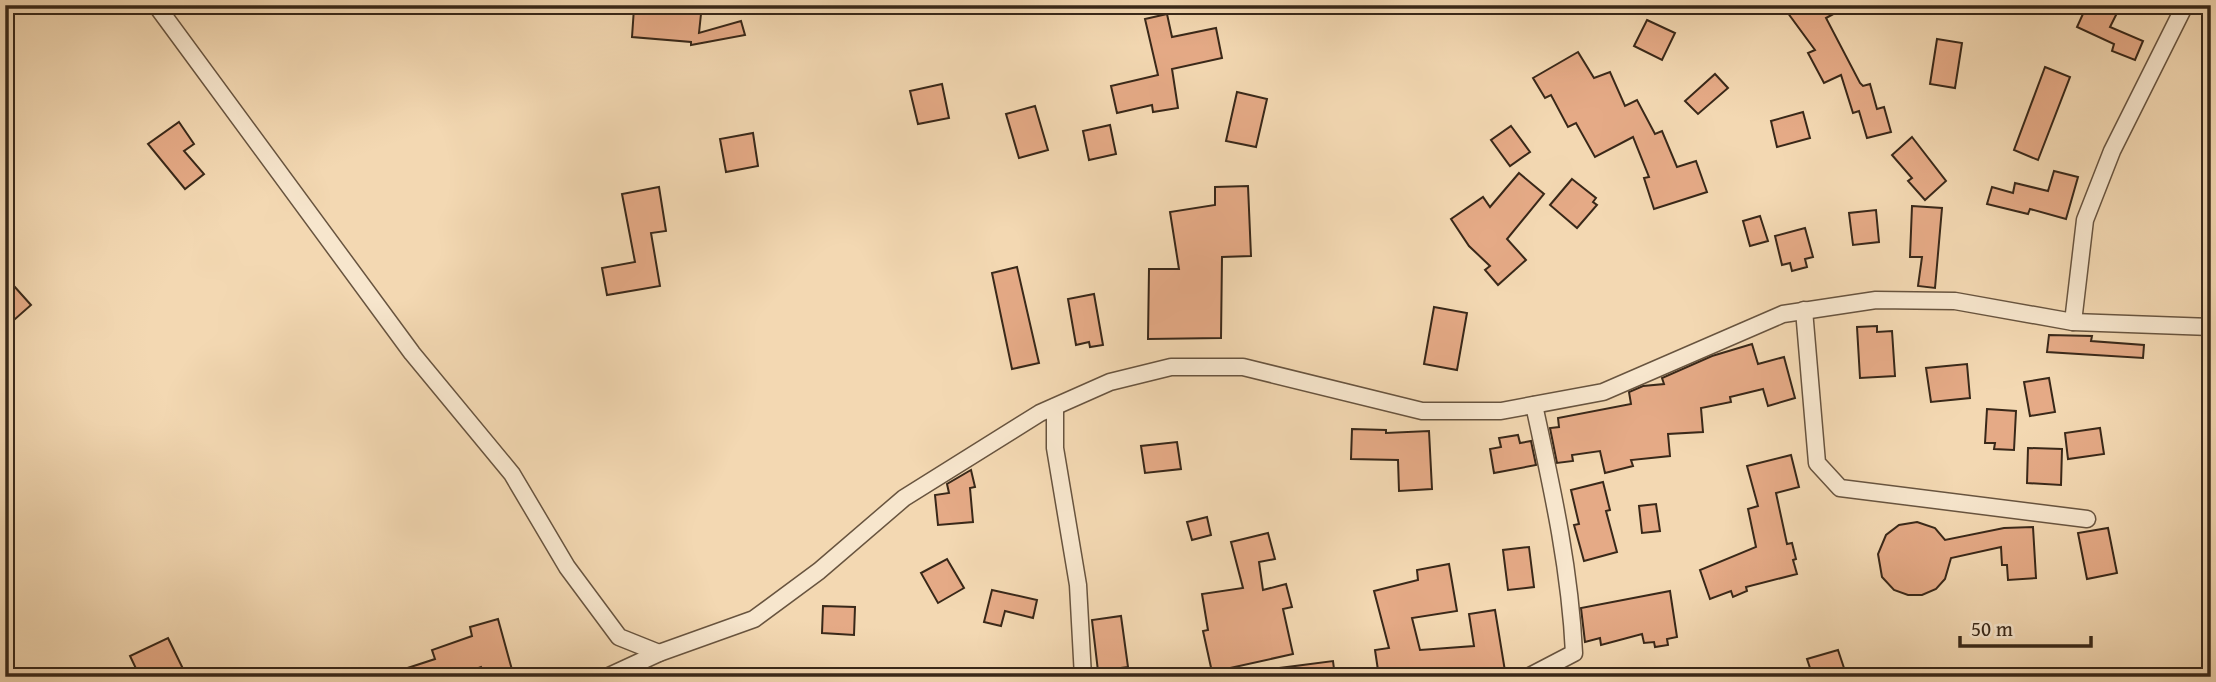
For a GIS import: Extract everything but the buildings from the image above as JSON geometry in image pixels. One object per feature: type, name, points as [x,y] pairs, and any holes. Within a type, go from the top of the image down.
[{"type":"street","points":[[156,5],[412,353],[512,474],[567,567],[619,637],[659,653]]},
{"type":"street","points":[[2073,322],[2085,220],[2112,151],[2185,5]]},
{"type":"street","points":[[607,677],[659,653],[754,619],[818,571],[904,498],[1055,407],[1110,382],[1171,367],[1243,367],[1422,411],[1502,411],[1603,392],[1783,314],[1876,300],[1955,301],[2073,322],[2211,327]]},
{"type":"street","points":[[1804,310],[1817,463],[1840,488],[2087,519]]},
{"type":"street","points":[[1528,677],[1574,653],[1571,598],[1563,548],[1534,405]]},
{"type":"street","points":[[1055,407],[1055,447],[1078,585],[1083,677]]}]
